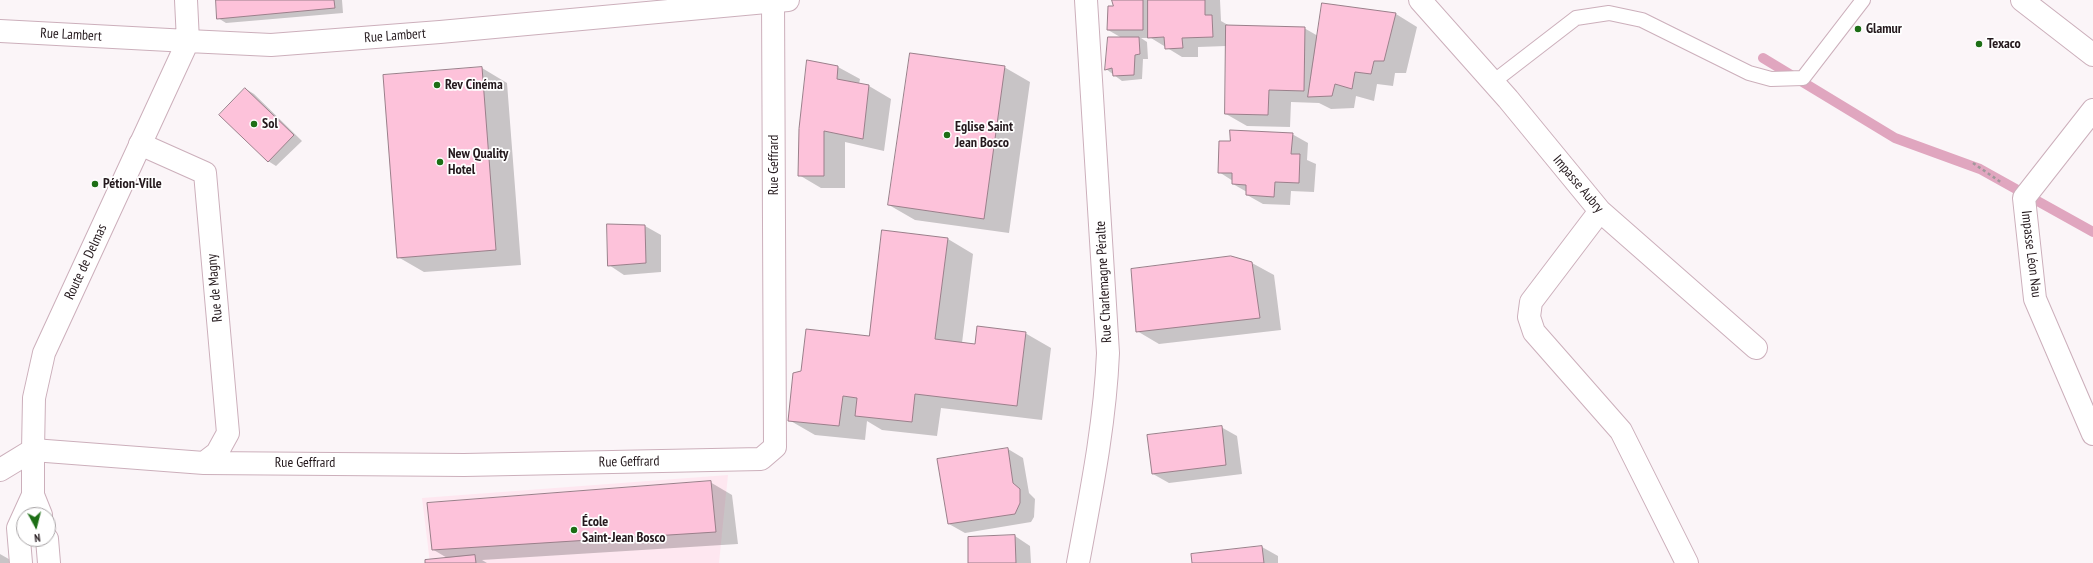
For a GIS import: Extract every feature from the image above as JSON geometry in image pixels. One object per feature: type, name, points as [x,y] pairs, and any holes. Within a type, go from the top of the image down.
[{"type":"street","points":[[186,0],[188,41]]},
{"type":"street","name":"Rue Charlemagne Péralte","points":[[1078,563],[1100,444],[1106,394],[1108,353],[1086,0]]},
{"type":"street","name":"Impasse Aubry","points":[[1420,0],[1493,82],[1600,211],[1756,348]]},
{"type":"street","points":[[2022,0],[2093,55]]},
{"type":"street","name":"Rue Lambert","points":[[0,31],[271,45],[778,1]]},
{"type":"street","name":"Rue Geffrard","points":[[33,450],[204,463],[464,465],[761,459],[775,447],[778,1]]},
{"type":"street","name":"Route de Delmas","points":[[38,507],[33,495],[34,398],[44,353],[188,41]]},
{"type":"street","name":"Impasse Léon Nau","points":[[2093,110],[2024,198],[2035,299],[2093,434]]},
{"type":"street","name":"Rue de Magny","points":[[140,144],[205,173],[228,433],[217,454],[204,463]]},
{"type":"street","points":[[1600,211],[1531,302],[1529,318],[1534,332],[1621,431],[1686,563]]},
{"type":"street","points":[[0,470],[33,450]]},
{"type":"street","name":"Route de Delmas","points":[[21,563],[18,528],[33,495]]},
{"type":"street","points":[[48,547],[49,563]]},
{"type":"lane","points":[[1493,82],[1576,18],[1609,13],[1642,20],[1749,73],[1771,79],[1803,78],[1863,0]]},
{"type":"path","points":[[1973,163],[2024,198]]},
{"type":"shaded area","name":"École Saint-Jean Bosco","points":[[728,475],[719,563],[430,563],[422,498]]},
{"type":"building","points":[[216,0],[334,0],[335,8],[217,19]]},
{"type":"building","points":[[1112,0],[1143,0],[1143,30],[1107,30],[1108,6],[1113,6]]},
{"type":"building","points":[[1148,0],[1205,0],[1205,15],[1212,15],[1213,37],[1182,38],[1183,48],[1165,49],[1164,37],[1148,38]]},
{"type":"building","points":[[1322,3],[1396,13],[1384,61],[1374,61],[1371,74],[1355,72],[1352,89],[1335,84],[1332,96],[1308,97]]},
{"type":"building","points":[[1226,25],[1305,27],[1304,91],[1269,90],[1268,115],[1225,114]]},
{"type":"building","points":[[1108,37],[1139,37],[1140,54],[1135,55],[1134,75],[1113,76],[1112,68],[1105,70]]},
{"type":"building","name":"Eglise Saint Jean Bosco","points":[[910,53],[1005,66],[984,219],[888,205]]},
{"type":"building","points":[[807,60],[838,66],[837,79],[869,85],[863,139],[824,131],[824,176],[798,176],[799,129]]},
{"type":"building","name":"New Quality Hotel","points":[[482,67],[496,250],[397,258],[383,75]]},
{"type":"building","points":[[245,88],[294,135],[268,162],[219,115]]},
{"type":"building","points":[[1230,130],[1293,133],[1291,154],[1300,154],[1299,183],[1275,182],[1274,197],[1246,195],[1246,185],[1232,184],[1232,173],[1218,173],[1219,141],[1230,141]]},
{"type":"building","points":[[607,224],[645,225],[646,263],[608,266]]},
{"type":"building","points":[[882,230],[948,238],[935,339],[975,344],[977,326],[1026,332],[1017,406],[915,394],[912,422],[855,416],[857,398],[843,396],[839,426],[788,421],[793,373],[801,371],[806,329],[869,336]]},
{"type":"building","points":[[1231,256],[1252,262],[1260,318],[1136,332],[1131,269]]},
{"type":"building","points":[[1222,426],[1226,465],[1152,474],[1147,435]]},
{"type":"building","points":[[1008,448],[1013,483],[1020,489],[1020,503],[1015,514],[948,524],[937,459]]},
{"type":"building","name":"École Saint-Jean Bosco","points":[[711,481],[716,532],[432,550],[427,503]]},
{"type":"building","points":[[1015,535],[1016,563],[968,563],[968,537]]},
{"type":"building","points":[[1262,546],[1264,563],[1192,563],[1191,554]]},
{"type":"building","points":[[475,555],[476,563],[425,563],[425,560]]},
{"type":"waterway","points":[[1763,58],[1895,138],[1980,169],[2093,232]]},
{"type":"place","name":"Glamur","points":[[1858,29]]},
{"type":"place","name":"Texaco","points":[[1979,44]]},
{"type":"place","name":"Rev Cinéma","points":[[437,85]]},
{"type":"place","name":"Sol","points":[[254,124]]},
{"type":"place","name":"Eglise Saint Jean Bosco","points":[[947,135]]},
{"type":"place","name":"New Quality Hotel","points":[[440,162]]},
{"type":"place","name":"Pétion-Ville","points":[[95,184]]},
{"type":"place","name":"École Saint-Jean Bosco","points":[[574,530]]}]
